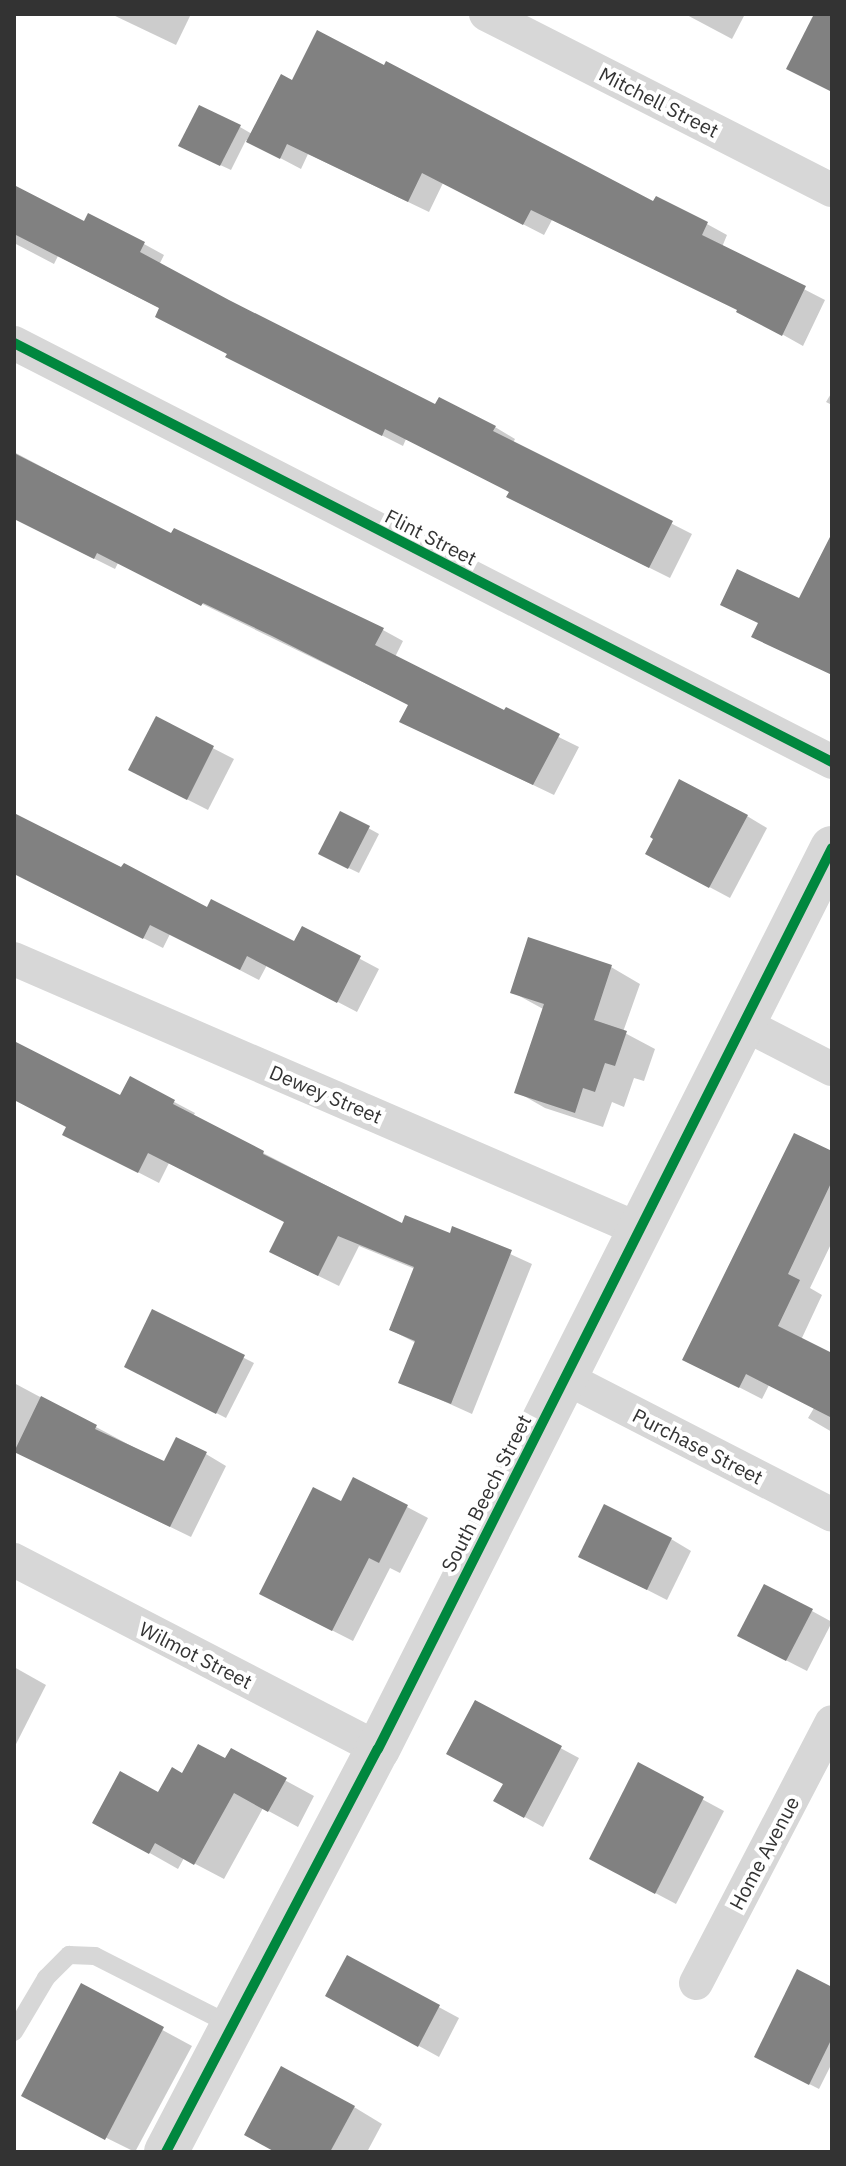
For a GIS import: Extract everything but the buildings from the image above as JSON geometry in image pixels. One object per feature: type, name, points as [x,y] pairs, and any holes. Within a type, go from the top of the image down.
[{"type":"street","name":"Mitchell Street","points":[[486,14],[832,190]]},
{"type":"street","name":"Flint Street","points":[[14,343],[832,762]]},
{"type":"street","name":"South Beech Street","points":[[166,2152],[378,1749],[832,848]]},
{"type":"street","name":"Dewey Street","points":[[14,959],[638,1229]]},
{"type":"street","points":[[742,1023],[832,1069]]},
{"type":"street","name":"Purchase Street","points":[[564,1377],[832,1515]]},
{"type":"street","name":"Wilmot Street","points":[[14,1560],[378,1749]]},
{"type":"street","name":"Home Avenue","points":[[696,1983],[832,1722]]},
{"type":"lane","points":[[14,2032],[46,1978],[69,1955],[95,1956],[231,2025]]},
{"type":"cycle path","points":[[14,343],[832,762]]},
{"type":"cycle path","points":[[166,2152],[378,1749],[832,848]]}]
